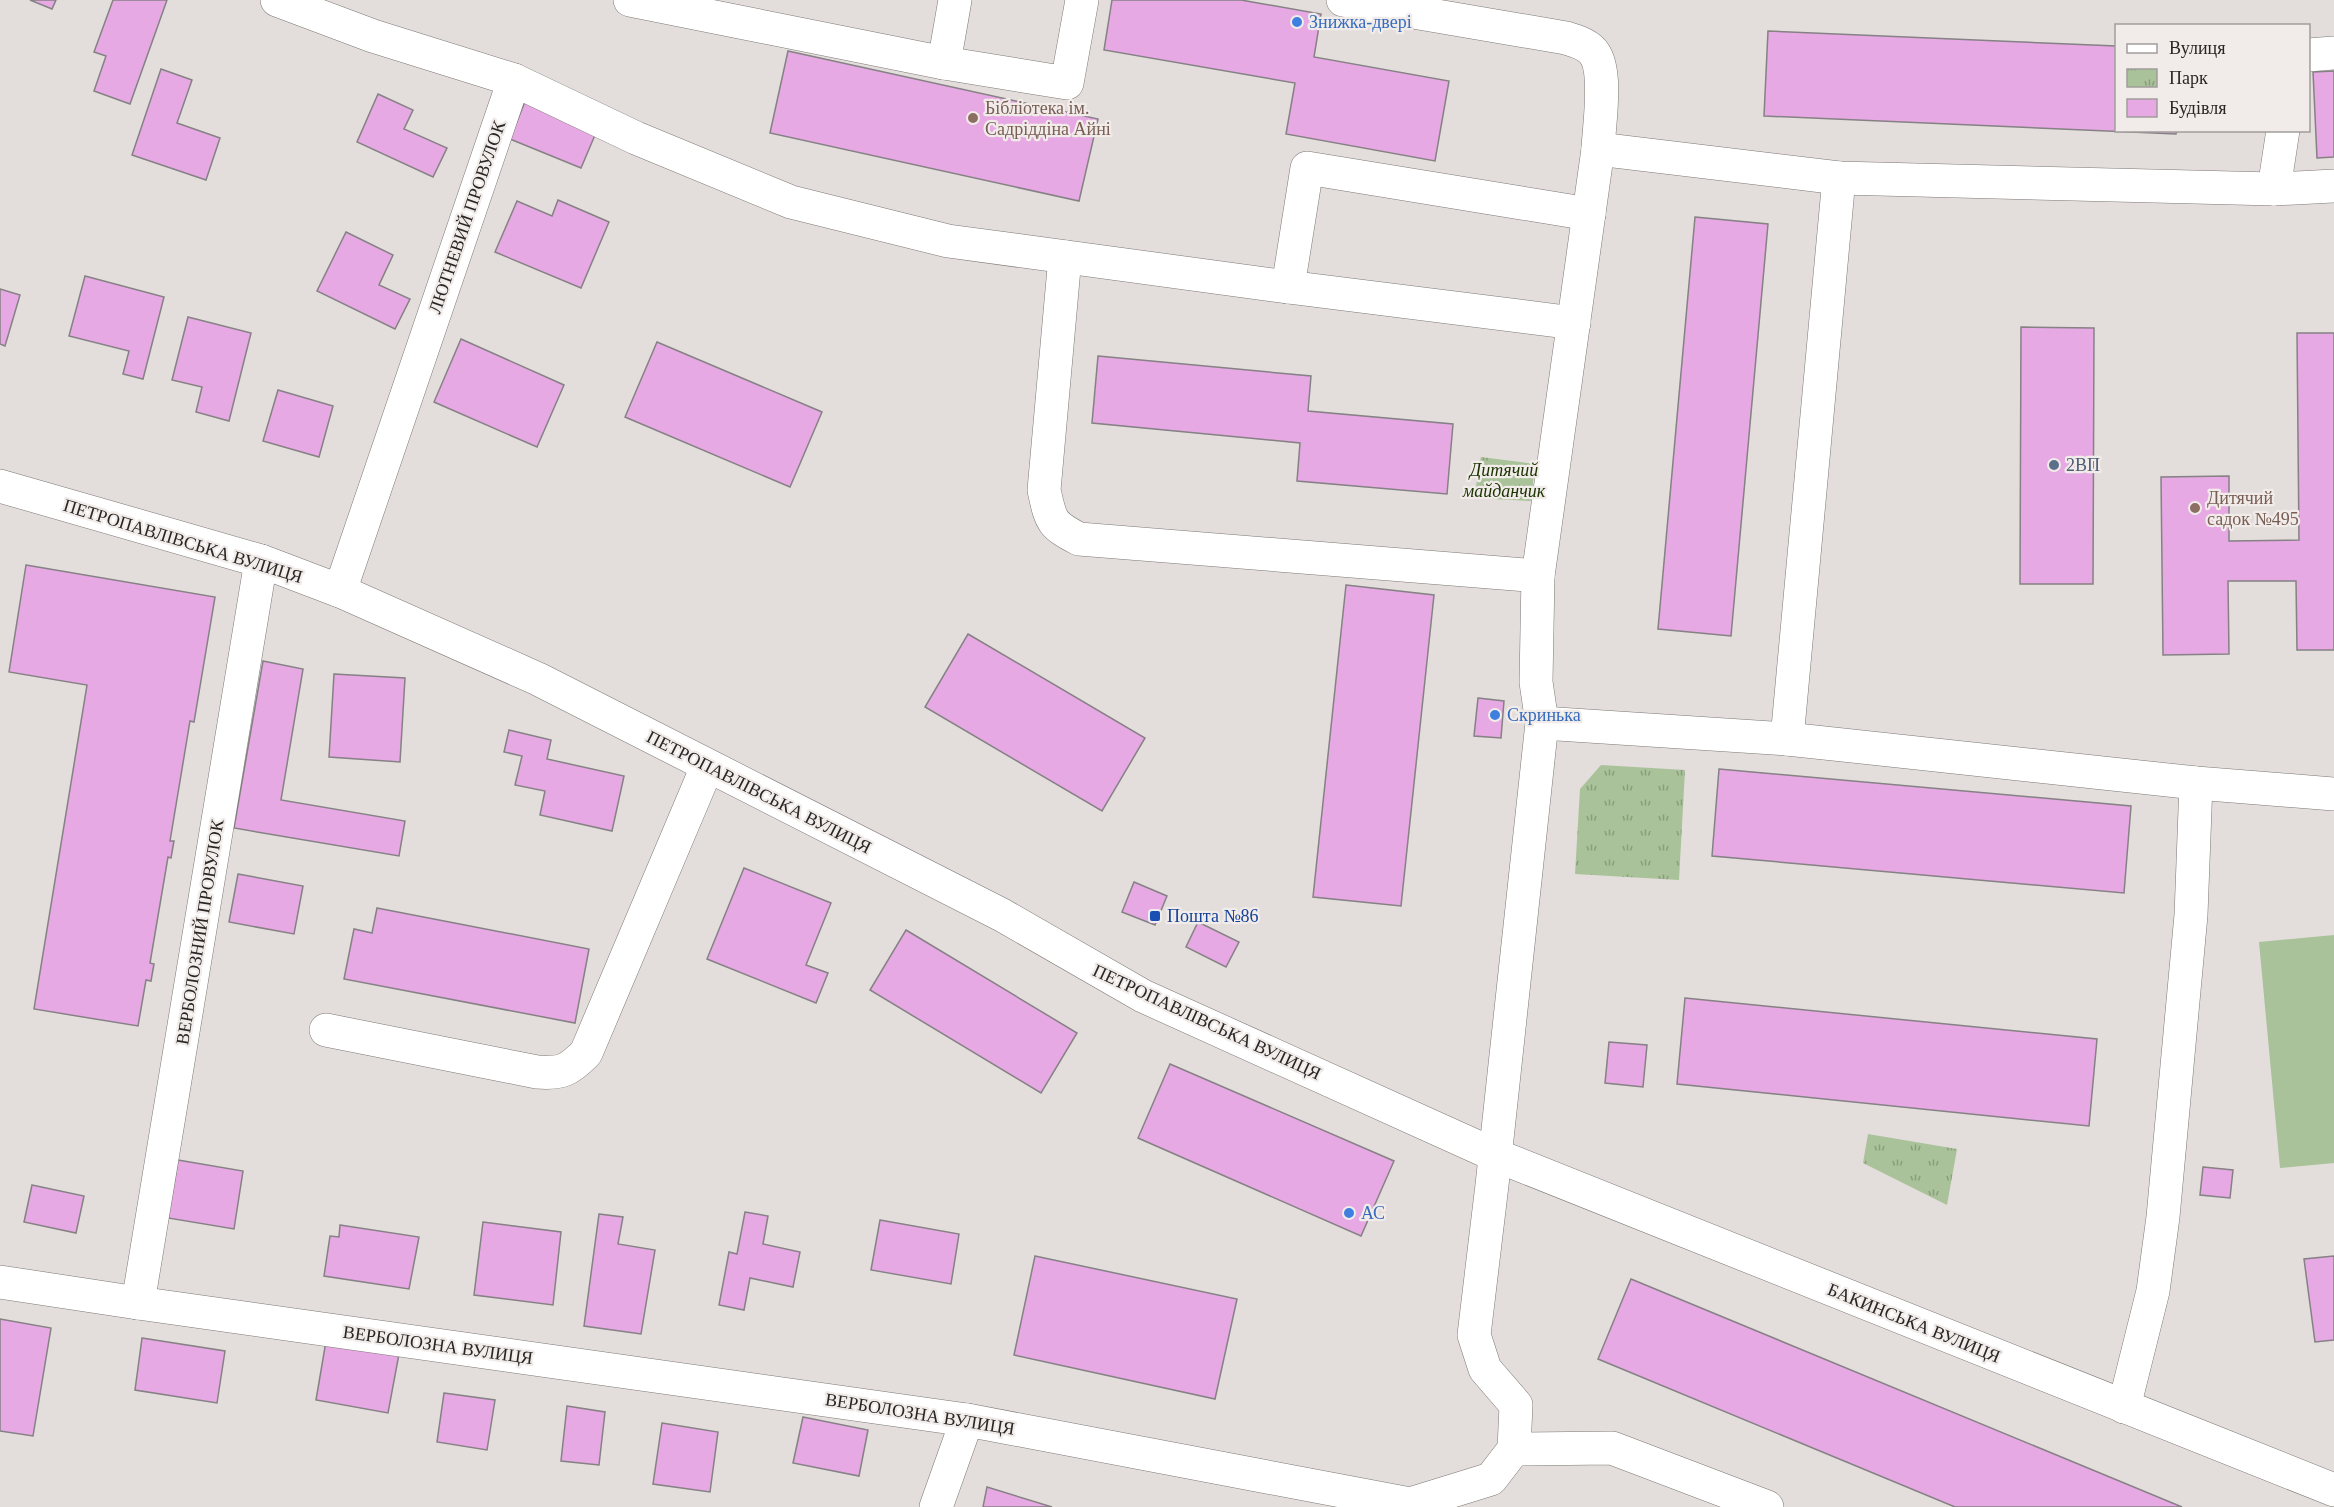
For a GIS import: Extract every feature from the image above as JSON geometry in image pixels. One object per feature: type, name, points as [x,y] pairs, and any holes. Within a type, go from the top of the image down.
[{"type":"street","points":[[278,0],[373,36],[514,80],[636,138],[791,202],[948,241],[1574,324]]},
{"type":"street","points":[[630,0],[944,63],[1067,83],[1082,0]]},
{"type":"street","points":[[944,63],[955,0]]},
{"type":"street","points":[[1343,0],[1566,38],[1586,45],[1594,52],[1600,65],[1598,149],[1538,576],[1536,682],[1542,723],[1474,1335],[1485,1369],[1516,1405],[1514,1449],[1612,1448],[1767,1507]]},
{"type":"street","points":[[2310,55],[2334,53]]},
{"type":"street","name":"ЛЮТНЕВИЙ ПРОВУЛОК","points":[[340,591],[514,80]]},
{"type":"street","points":[[2274,189],[2283,132]]},
{"type":"street","points":[[1598,149],[1839,178],[2274,189],[2334,186]]},
{"type":"street","points":[[1288,287],[1307,168],[1589,214]]},
{"type":"street","points":[[1787,739],[1839,178]]},
{"type":"street","points":[[1065,256],[1044,490],[1049,512],[1057,528],[1079,539],[1538,576]]},
{"type":"street","name":"ПЕТРОПАВЛІВСЬКА ВУЛИЦЯ","points":[[0,486],[261,561],[340,591],[538,679],[707,767],[1002,915],[1143,996],[1495,1155]]},
{"type":"street","name":"ВЕРБОЛОЗНИЙ ПРОВУЛОК","points":[[138,1303],[261,561]]},
{"type":"street","points":[[1542,723],[1787,739],[2196,783],[2334,794]]},
{"type":"street","points":[[326,1030],[537,1072],[555,1073],[571,1068],[586,1053],[707,767]]},
{"type":"street","points":[[2124,1407],[2153,1291],[2163,1217],[2191,915],[2196,783]]},
{"type":"street","name":"БАКИНСЬКА ВУЛИЦЯ","points":[[1495,1155],[2334,1490]]},
{"type":"street","name":"ВЕРБОЛОЗНА ВУЛИЦЯ","points":[[0,1282],[967,1420],[1410,1504],[1491,1479],[1514,1449]]},
{"type":"street","points":[[936,1507],[967,1420]]},
{"type":"green space","name":"Дитячий майданчик","points":[[1481,457],[1535,464],[1531,501],[1474,498]]},
{"type":"green space","points":[[1601,765],[1685,770],[1679,880],[1575,874],[1580,789]]},
{"type":"green space","points":[[2334,935],[2334,1163],[2280,1168],[2259,942]]},
{"type":"green space","points":[[1868,1134],[1957,1149],[1947,1205],[1863,1163]]},
{"type":"building","points":[[30,0],[56,0],[52,9]]},
{"type":"building","points":[[113,0],[167,0],[130,104],[94,91],[106,56],[94,52]]},
{"type":"building","points":[[1112,0],[1241,0],[1321,14],[1314,57],[1449,81],[1435,161],[1286,134],[1295,83],[1104,50]]},
{"type":"building","points":[[1768,31],[2115,46],[2115,131],[1764,116]]},
{"type":"building","points":[[788,51],[1098,119],[1079,201],[770,133]]},
{"type":"building","points":[[161,69],[192,80],[177,123],[220,138],[206,180],[132,155]]},
{"type":"building","points":[[2334,71],[2334,157],[2317,158],[2313,72]]},
{"type":"building","points":[[378,94],[413,110],[404,129],[447,148],[433,177],[357,142]]},
{"type":"building","points":[[526,99],[598,128],[581,168],[510,139]]},
{"type":"building","points":[[2130,132],[2176,132],[2176,134]]},
{"type":"building","points":[[558,200],[609,222],[581,288],[495,252],[517,201],[552,216]]},
{"type":"building","points":[[1695,217],[1768,224],[1731,636],[1658,629]]},
{"type":"building","points":[[346,232],[393,255],[379,285],[410,299],[395,329],[317,291]]},
{"type":"building","points":[[85,276],[164,297],[143,379],[123,374],[129,351],[69,336]]},
{"type":"building","points":[[0,289],[20,295],[5,346],[0,344]]},
{"type":"building","points":[[188,317],[251,333],[229,421],[196,412],[202,387],[172,380]]},
{"type":"building","points":[[2021,327],[2094,328],[2093,584],[2020,584]]},
{"type":"building","name":"Дитячий садок №495","points":[[2297,333],[2334,333],[2334,650],[2297,650],[2296,581],[2228,581],[2229,654],[2163,655],[2161,477],[2229,476],[2229,541],[2299,540]]},
{"type":"building","points":[[461,339],[564,385],[537,447],[434,402]]},
{"type":"building","points":[[657,342],[822,412],[790,487],[625,417]]},
{"type":"building","points":[[1098,356],[1311,376],[1308,411],[1453,424],[1447,494],[1297,481],[1300,443],[1092,423]]},
{"type":"building","points":[[278,390],[333,406],[319,457],[263,441]]},
{"type":"building","points":[[26,565],[215,597],[194,722],[190,721],[170,841],[174,841],[171,858],[168,857],[150,963],[154,964],[151,981],[146,980],[138,1026],[34,1009],[87,685],[9,672]]},
{"type":"building","points":[[1346,585],[1434,595],[1401,906],[1313,897]]},
{"type":"building","points":[[968,634],[1145,738],[1102,811],[925,707]]},
{"type":"building","points":[[263,661],[303,669],[281,800],[405,821],[399,856],[234,828]]},
{"type":"building","points":[[334,674],[405,678],[400,762],[329,757]]},
{"type":"building","points":[[1478,698],[1504,701],[1501,738],[1474,736]]},
{"type":"building","points":[[509,730],[551,740],[547,759],[624,776],[612,831],[540,815],[545,791],[515,785],[522,756],[504,752]]},
{"type":"building","points":[[1719,769],[2131,806],[2124,893],[1712,856]]},
{"type":"building","points":[[744,868],[831,903],[806,965],[828,973],[816,1003],[707,959]]},
{"type":"building","points":[[238,874],[303,886],[294,934],[229,922]]},
{"type":"building","points":[[1134,882],[1167,896],[1155,925],[1122,912]]},
{"type":"building","points":[[377,908],[589,949],[575,1023],[344,979],[354,929],[372,933]]},
{"type":"building","points":[[1198,922],[1239,942],[1226,967],[1186,947]]},
{"type":"building","points":[[906,930],[1077,1033],[1041,1093],[870,990]]},
{"type":"building","points":[[1685,998],[2097,1039],[2089,1126],[1677,1084]]},
{"type":"building","points":[[1609,1042],[1647,1045],[1643,1087],[1605,1083]]},
{"type":"building","points":[[1170,1064],[1394,1161],[1361,1236],[1138,1138]]},
{"type":"building","points":[[178,1160],[243,1171],[234,1229],[168,1218]]},
{"type":"building","points":[[2203,1167],[2233,1170],[2230,1198],[2200,1195]]},
{"type":"building","points":[[32,1185],[84,1196],[76,1233],[24,1222]]},
{"type":"building","points":[[745,1212],[768,1216],[763,1244],[800,1252],[793,1287],[750,1278],[744,1310],[719,1305],[729,1252],[737,1254]]},
{"type":"building","points":[[599,1214],[623,1217],[618,1244],[655,1250],[641,1334],[584,1326]]},
{"type":"building","points":[[880,1220],[959,1234],[951,1284],[871,1270]]},
{"type":"building","points":[[483,1222],[561,1232],[553,1305],[474,1295]]},
{"type":"building","points":[[340,1225],[419,1237],[409,1289],[324,1276],[330,1236],[339,1237]]},
{"type":"building","points":[[1035,1256],[1237,1299],[1215,1399],[1014,1355]]},
{"type":"building","points":[[2334,1256],[2334,1340],[2315,1342],[2304,1259]]},
{"type":"building","points":[[1631,1279],[2182,1507],[1955,1507],[1598,1359]]},
{"type":"building","points":[[0,1319],[51,1328],[33,1436],[0,1431]]},
{"type":"building","points":[[142,1338],[225,1351],[217,1403],[135,1390]]},
{"type":"building","points":[[326,1341],[399,1354],[388,1413],[316,1400]]},
{"type":"building","points":[[444,1393],[495,1400],[487,1450],[437,1442]]},
{"type":"building","points":[[567,1406],[605,1412],[599,1465],[561,1461]]},
{"type":"building","points":[[803,1417],[868,1430],[859,1476],[793,1463]]},
{"type":"building","points":[[662,1423],[718,1432],[710,1492],[653,1484]]},
{"type":"building","points":[[987,1487],[1052,1507],[983,1507]]},
{"type":"place","name":"Знижка-двері","points":[[1297,22]]},
{"type":"place","name":"Бібліотека ім. Садріддіна Айні","points":[[973,118]]},
{"type":"place","name":"2ВП","points":[[2054,465]]},
{"type":"place","name":"Дитячий садок №495","points":[[2195,508]]},
{"type":"place","name":"Скринька","points":[[1495,715]]},
{"type":"place","name":"Пошта №86","points":[[1155,916]]},
{"type":"place","name":"АС","points":[[1349,1213]]}]
